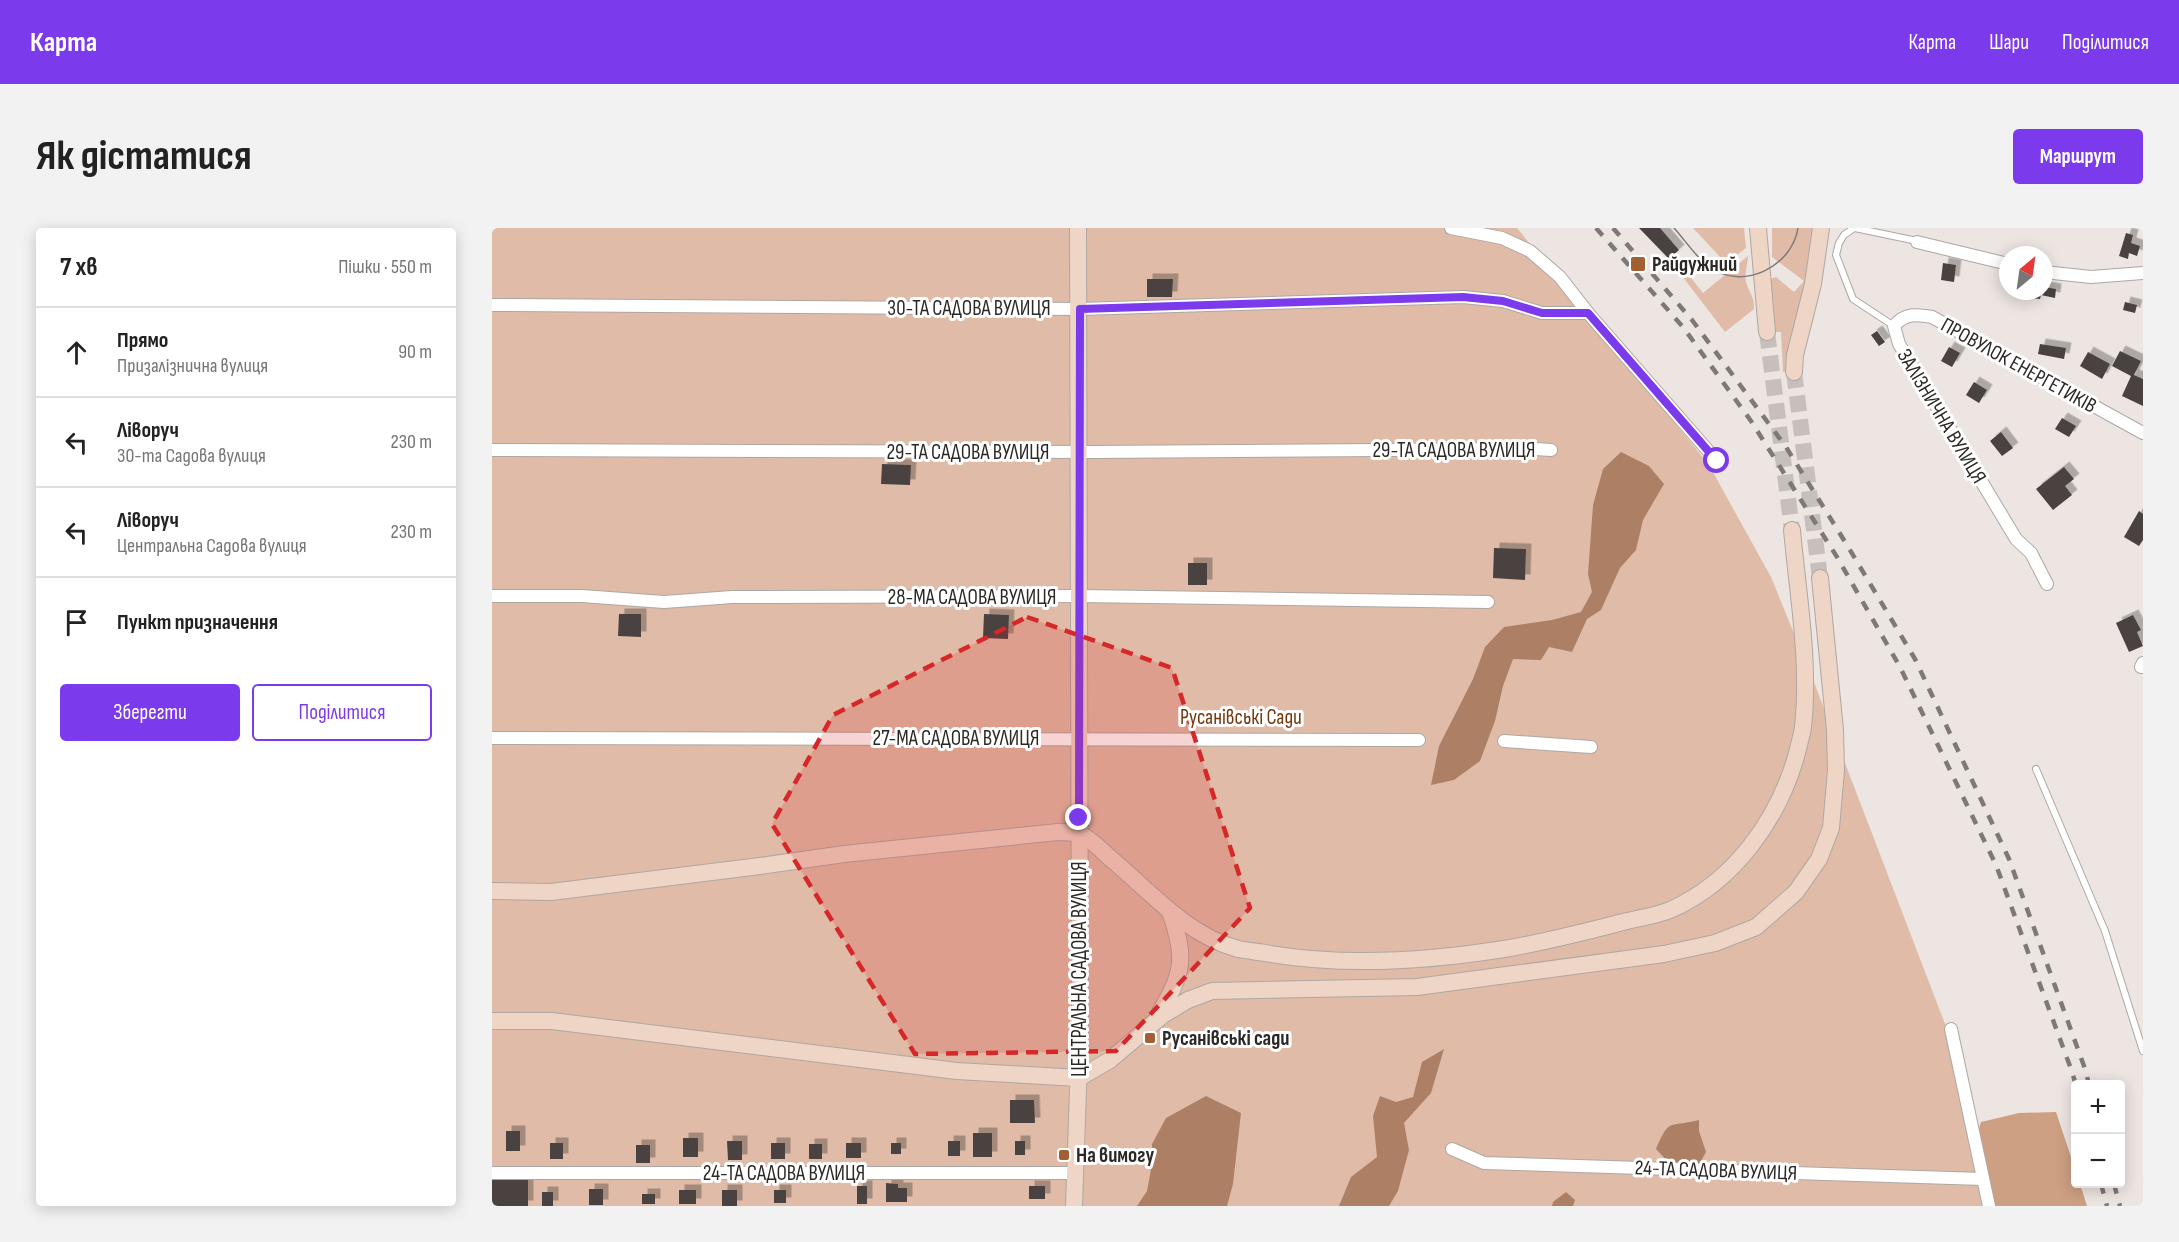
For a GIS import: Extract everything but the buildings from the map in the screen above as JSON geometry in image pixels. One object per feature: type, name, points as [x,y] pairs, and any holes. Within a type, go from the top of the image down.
[{"type":"main road","name":"ЦЕНТРАЛЬНА САДОВА ВУЛИЦЯ","points":[[1074,1206],[1079,1078],[1080,834],[1078,228]]},
{"type":"main road","points":[[1758,228],[1767,332]]},
{"type":"main road","points":[[1794,372],[1795,355],[1813,284],[1821,228]]},
{"type":"main road","points":[[492,891],[551,892],[760,867],[844,854],[1058,832],[1080,834],[1134,877],[1170,912],[1191,927],[1237,948],[1333,961],[1401,961],[1465,955],[1546,942],[1669,910],[1698,894],[1725,874],[1752,845],[1775,810],[1792,770],[1803,730],[1806,675],[1802,613],[1792,530]]},
{"type":"main road","points":[[492,1021],[552,1021],[945,1070],[1079,1078],[1110,1059],[1155,1022],[1188,1000],[1212,991],[1429,985],[1664,954],[1715,943],[1756,927],[1796,892],[1819,859],[1831,828],[1836,781],[1835,730],[1820,579]]},
{"type":"main road","points":[[1155,1022],[1172,992],[1181,965],[1179,936],[1170,912]]},
{"type":"street","points":[[1451,228],[1502,238],[1530,251],[1560,278],[1717,461]]},
{"type":"street","points":[[1917,242],[1999,262]]},
{"type":"street","points":[[2053,273],[2091,277],[2143,273]]},
{"type":"street","name":"30-ТА САДОВА ВУЛИЦЯ","points":[[492,305],[1080,309],[1463,297],[1503,301],[1542,313],[1588,313]]},
{"type":"street","name":"ПРОВУЛОК ЕНЕРГЕТИКІВ","points":[[1894,326],[1902,317],[1912,315],[1932,317],[2143,433]]},
{"type":"street","name":"ЗАЛІЗНИЧНА ВУЛИЦЯ","points":[[1894,326],[1899,344],[2016,539],[2031,553],[2047,584]]},
{"type":"street","name":"29-ТА САДОВА ВУЛИЦЯ","points":[[492,450],[1080,452],[1551,450]]},
{"type":"street","name":"28-МА САДОВА ВУЛИЦЯ","points":[[492,596],[582,596],[663,602],[732,597],[1080,596],[1488,602]]},
{"type":"street","name":"27-МА САДОВА ВУЛИЦЯ","points":[[492,738],[1419,740]]},
{"type":"street","points":[[1504,741],[1591,747]]},
{"type":"street","points":[[1950,1029],[1989,1206]]},
{"type":"street","name":"24-ТА САДОВА ВУЛИЦЯ","points":[[1452,1149],[1484,1163],[1983,1179]]},
{"type":"street","name":"24-ТА САДОВА ВУЛИЦЯ","points":[[492,1173],[1075,1173]]},
{"type":"lane","points":[[1854,228],[1917,242]]},
{"type":"lane","name":"ЗАЛІЗНИЧНА ВУЛИЦЯ","points":[[1854,228],[1844,235],[1836,255],[1853,299],[1894,326]]},
{"type":"lane","points":[[2036,769],[2105,931],[2143,1051]]},
{"type":"highlighted area","points":[[1027,617],[1172,668],[1250,908],[1116,1051],[915,1054],[772,824],[833,715]]},
{"type":"green space","name":"Русанівські Сади","points":[[492,228],[1517,228],[1709,465],[1771,577],[1817,690],[1950,1037],[1990,1206],[492,1206]]},
{"type":"green space","points":[[1693,228],[1744,228],[1746,248],[1728,262],[1722,259]]},
{"type":"green space","points":[[1772,228],[1816,228],[1789,371],[1783,372],[1781,332],[1770,332],[1768,280],[1776,277],[1794,292],[1804,281],[1772,257]]},
{"type":"green space","points":[[1673,255],[1703,293],[1748,256],[1745,278],[1753,299],[1754,309],[1725,332],[1669,259]]},
{"type":"shaded area","points":[[1621,452],[1649,466],[1664,484],[1643,520],[1636,550],[1620,568],[1601,610],[1587,619],[1572,652],[1549,647],[1541,660],[1513,659],[1503,686],[1495,721],[1480,761],[1454,780],[1431,785],[1439,746],[1473,679],[1485,647],[1504,627],[1552,620],[1581,612],[1592,592],[1588,574],[1593,505],[1603,469]]},
{"type":"shaded area","points":[[1444,1049],[1431,1093],[1404,1123],[1409,1150],[1398,1191],[1389,1206],[1339,1206],[1351,1177],[1377,1157],[1373,1116],[1380,1096],[1396,1102],[1413,1097],[1422,1062]]},
{"type":"shaded area","points":[[1206,1096],[1241,1113],[1233,1184],[1227,1206],[1137,1206],[1147,1191],[1152,1164],[1152,1144],[1166,1118]]},
{"type":"shaded area","points":[[2056,1112],[2071,1157],[2071,1188],[2081,1188],[2087,1206],[1993,1206],[1977,1135],[1981,1122],[2019,1113]]},
{"type":"shaded area","points":[[1699,1120],[1699,1131],[1706,1152],[1696,1170],[1670,1164],[1656,1149],[1664,1132],[1671,1126]]},
{"type":"shaded area","points":[[1566,1192],[1575,1200],[1573,1206],[1552,1206],[1553,1202]]},
{"type":"tunnel","points":[[1767,332],[1792,530]]},
{"type":"tunnel","points":[[1794,372],[1820,578]]},
{"type":"tram line","points":[[1674,228],[1708,266],[1736,277],[1750,276],[1776,264],[1794,242],[1798,228]]},
{"type":"railway","points":[[1596,228],[1683,327],[1751,421],[1837,557],[1900,667],[1996,865],[2074,1080]]},
{"type":"railway","points":[[1613,228],[1692,320],[1786,447],[1915,659],[2009,859],[2088,1080]]},
{"type":"railway","points":[[2102,1188],[2107,1206]]},
{"type":"railway","points":[[2115,1188],[2120,1206]]},
{"type":"place","name":"Райдужний","points":[[1638,264]]},
{"type":"place","name":"Русанівські сади","points":[[1150,1038]]},
{"type":"place","name":"На вимогу","points":[[1064,1155]]},
{"type":"route","points":[[1079,818],[1080,309],[1463,297],[1503,301],[1542,313],[1588,313],[1717,461]]}]
